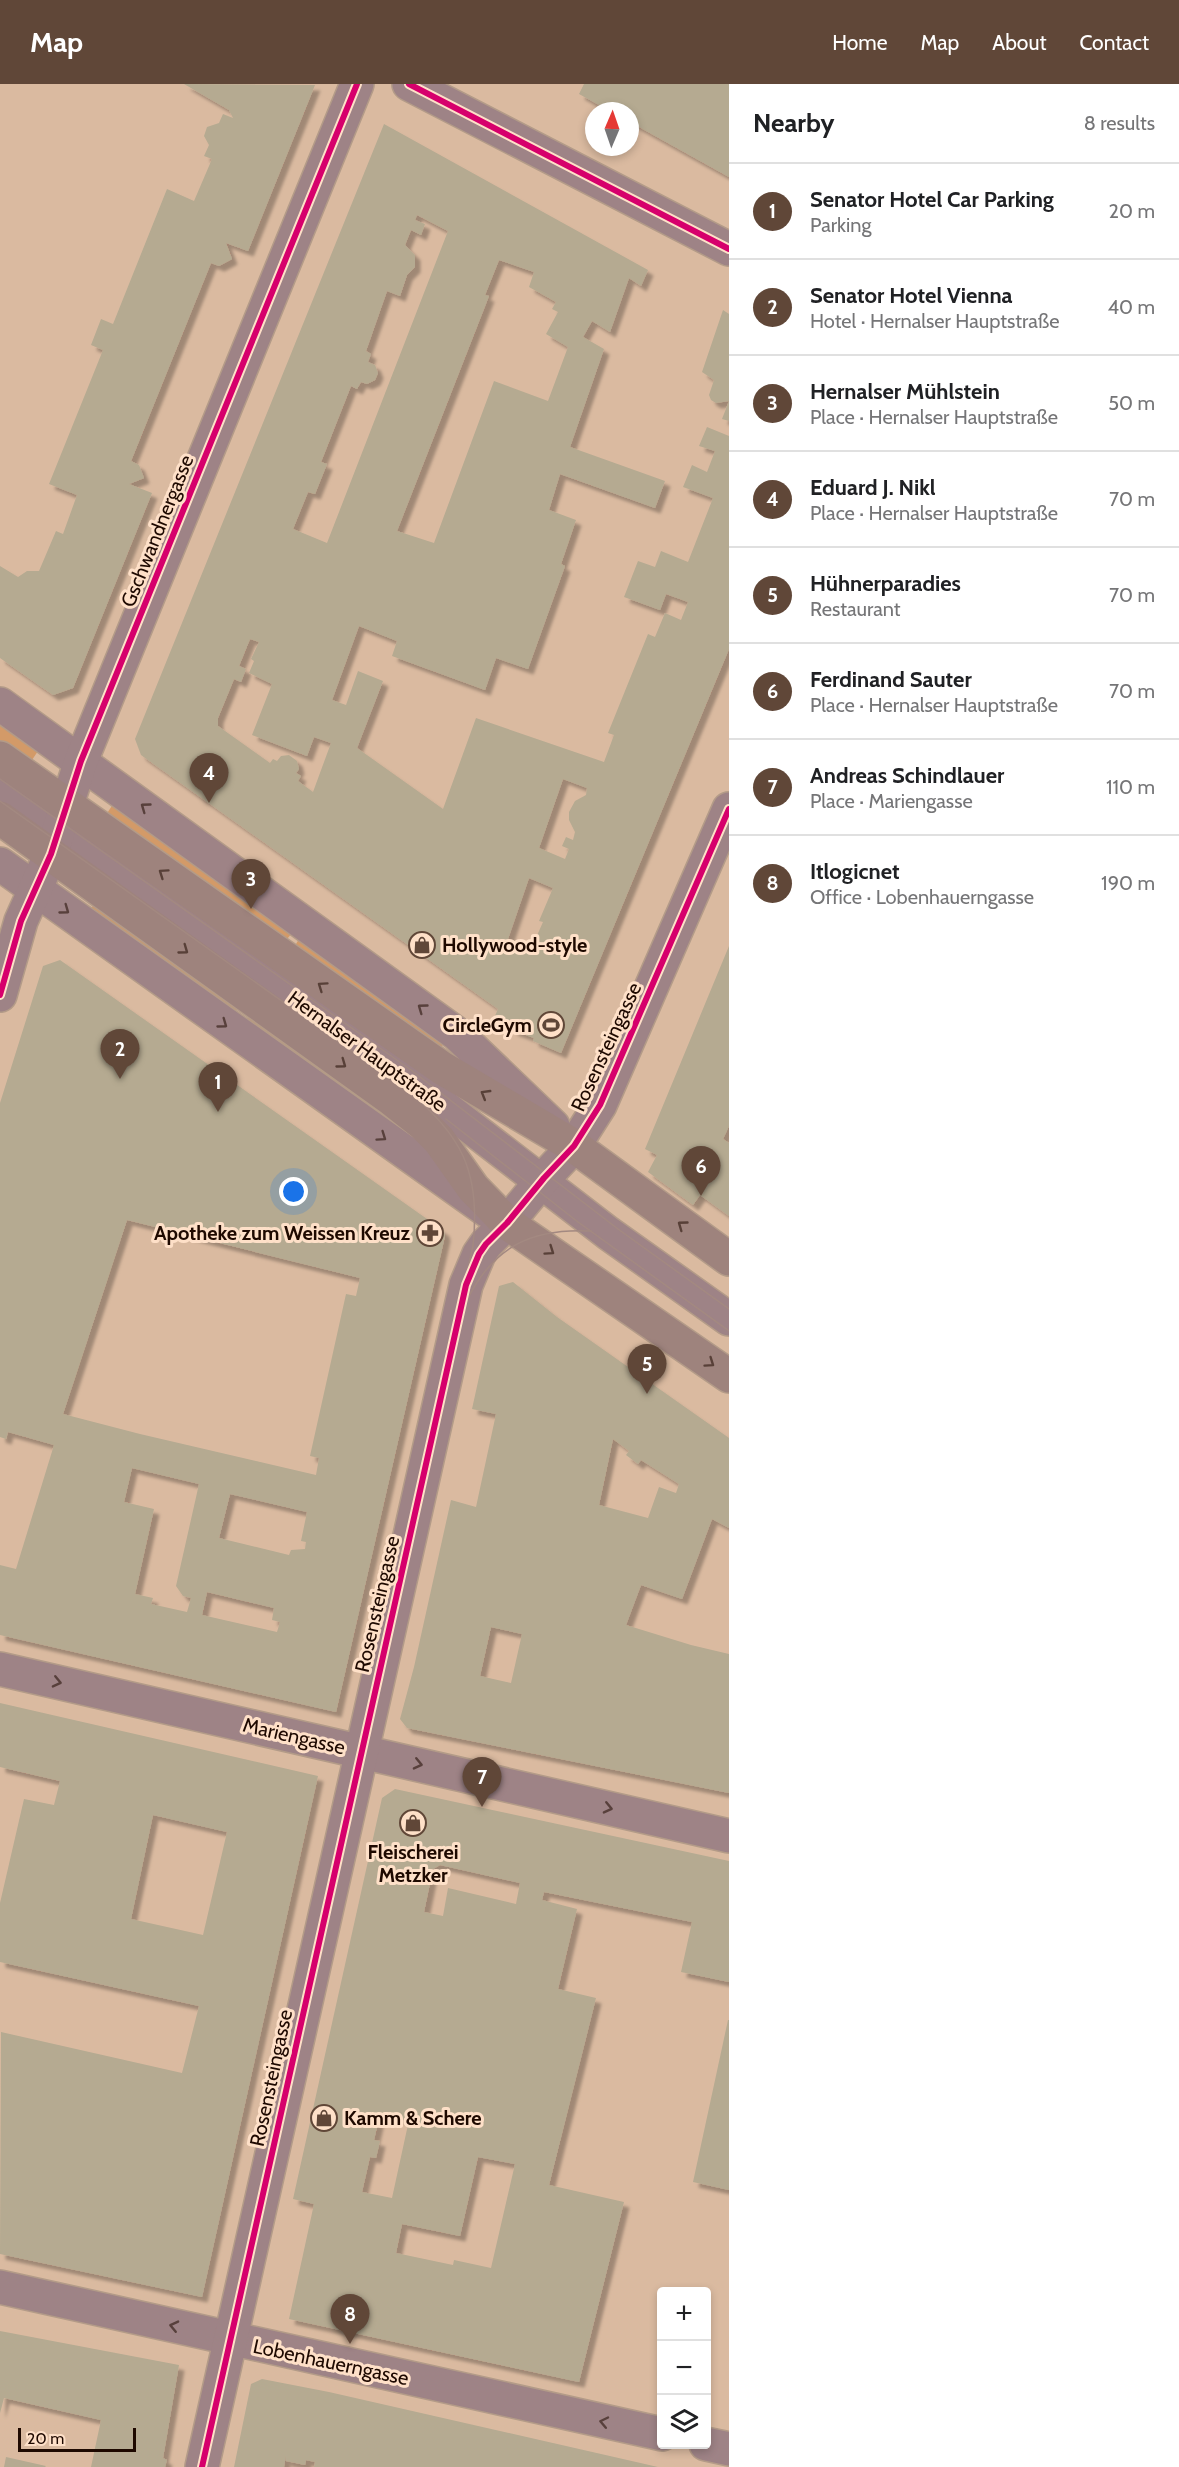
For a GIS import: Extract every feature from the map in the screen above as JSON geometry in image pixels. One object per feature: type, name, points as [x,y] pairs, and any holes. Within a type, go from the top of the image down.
[{"type":"main road","name":"Hernalser Hauptstraße","points":[[0,758],[59,830],[423,1124],[439,1140],[473,1188],[507,1223],[729,1376]]},
{"type":"main road","name":"Hernalser Hauptstraße","points":[[0,818],[59,830],[442,1068],[573,1146],[729,1259]]},
{"type":"street","name":"Gschwandnergasse","points":[[0,995],[21,921],[59,830],[81,761],[357,84]]},
{"type":"street","points":[[409,84],[729,249]]},
{"type":"street","name":"Hernalser Hauptstraße","points":[[0,704],[457,1034],[573,1146]]},
{"type":"street","name":"Hernalser Hauptstraße","points":[[0,790],[438,1102],[608,1233],[729,1318]]},
{"type":"street","name":"Rosensteingasse","points":[[202,2467],[466,1285],[479,1254],[573,1146],[608,1090],[729,808]]},
{"type":"street","name":"Hernalser Hauptstraße","points":[[0,864],[365,1125],[507,1223]]},
{"type":"street","name":"Mariengasse","points":[[0,1669],[729,1836]]},
{"type":"street","name":"Lobenhauerngasse","points":[[0,2287],[657,2433]]},
{"type":"street","points":[[711,2445],[729,2449]]},
{"type":"shaded area","points":[[0,720],[40,748],[30,763],[0,742]]},
{"type":"shaded area","points":[[115,801],[295,929],[284,943],[106,815]]},
{"type":"shaded area","points":[[95,903],[240,1005],[232,1016],[88,913]]},
{"type":"shaded area","points":[[302,934],[448,1037],[437,1053],[293,949]]},
{"type":"shaded area","points":[[251,1013],[371,1098],[362,1109],[243,1025]]},
{"type":"building","points":[[184,84],[315,85],[248,251],[226,243],[232,259],[219,266],[211,263],[131,461],[139,465],[144,478],[129,484],[152,493],[73,688],[53,695],[0,658],[0,566],[18,577],[27,571],[39,571],[56,531],[63,534],[77,495],[49,484],[103,350],[91,345],[101,319],[113,324],[167,189],[194,201],[212,159],[204,156],[209,145],[204,136],[207,127],[219,123],[223,114],[233,118],[229,110]]},
{"type":"building","points":[[584,84],[729,84],[729,177],[639,127],[639,102],[594,102],[579,94]]},
{"type":"building","points":[[384,124],[648,270],[641,286],[629,278],[610,332],[592,321],[583,337],[604,349],[570,447],[665,481],[655,508],[560,474],[549,510],[576,520],[561,564],[565,566],[528,669],[496,658],[485,690],[392,656],[397,641],[359,626],[332,700],[346,705],[358,671],[383,681],[357,748],[443,809],[476,718],[604,762],[614,735],[608,733],[648,634],[655,637],[665,613],[681,620],[688,602],[666,594],[660,610],[624,597],[638,561],[655,567],[661,551],[688,562],[713,498],[683,487],[692,465],[707,472],[715,451],[699,446],[707,427],[729,436],[729,649],[561,1053],[533,1041],[534,1038],[512,1030],[514,1026],[494,1018],[498,1009],[141,755],[135,739]],"holes":[[[417,215],[448,231],[327,543],[293,529],[308,492],[315,494],[327,464],[321,462],[351,386],[357,389],[361,382],[367,384],[375,380],[378,373],[375,365],[368,362],[371,354],[366,351],[387,291],[400,296],[407,275],[415,267],[415,255],[405,245],[411,230],[421,235],[425,224],[415,220]],[[499,260],[534,272],[529,287],[556,302],[552,309],[558,312],[546,334],[568,347],[548,401],[494,381],[434,543],[397,531],[489,296],[485,295]],[[250,639],[259,642],[251,659],[254,661],[249,673],[272,684],[252,735],[307,756],[314,737],[331,743],[313,792],[298,781],[301,776],[296,773],[299,769],[297,761],[289,755],[281,756],[277,761],[273,759],[270,763],[218,726],[218,718],[234,679],[241,682],[246,669],[239,666]],[[563,779],[587,788],[586,795],[575,801],[569,812],[569,820],[575,832],[573,840],[566,837],[562,846],[569,849],[565,859],[539,848]],[[529,878],[553,888],[539,921],[543,922],[531,949],[508,939]]]},
{"type":"building","points":[[723,310],[729,314],[729,401],[716,403],[709,395],[714,380],[702,372]]},
{"type":"building","points":[[729,401],[729,421],[722,419]]},
{"type":"building","points":[[729,946],[729,1126],[723,1139],[729,1143],[729,1216],[700,1195],[693,1205],[648,1172],[657,1155],[645,1149]]},
{"type":"building","points":[[60,960],[444,1231],[445,1236],[336,1712],[0,1635],[0,1565],[16,1569],[54,1445],[8,1432],[6,1439],[0,1437],[0,1103],[43,966]],"holes":[[[127,1220],[360,1278],[356,1296],[346,1294],[310,1456],[319,1458],[316,1475],[63,1414]],[[132,1468],[199,1484],[176,1586],[183,1596],[191,1598],[187,1612],[151,1604],[153,1598],[135,1594],[154,1509],[124,1502]],[[230,1494],[307,1512],[301,1541],[306,1542],[305,1549],[291,1550],[289,1555],[219,1538]],[[207,1592],[274,1608],[272,1620],[280,1622],[277,1632],[202,1615]]]},
{"type":"building","points":[[513,1282],[557,1317],[729,1438],[729,1528],[712,1519],[682,1599],[641,1585],[626,1625],[729,1654],[729,1793],[407,1728],[400,1719],[414,1667],[451,1500],[476,1507],[496,1414],[472,1409],[499,1286]],"holes":[[[613,1439],[629,1451],[626,1455],[638,1464],[641,1460],[679,1484],[676,1493],[659,1487],[648,1518],[599,1505]],[[491,1627],[522,1634],[511,1683],[480,1676]]]},
{"type":"building","points":[[0,1703],[318,1776],[202,2297],[0,2254],[1,2032],[182,2073],[199,2006],[0,1962],[0,1903],[24,1799],[54,1805],[60,1781],[0,1767]],"holes":[[[153,1815],[227,1832],[203,1935],[131,1919]]]},
{"type":"building","points":[[395,1789],[729,1861],[729,1982],[681,1972],[692,1922],[544,1892],[542,1900],[577,1909],[558,1989],[596,1998],[549,2185],[624,2202],[579,2382],[289,2319],[314,2204],[293,2199],[382,1798]],"holes":[[[440,1865],[520,1883],[516,1904],[448,1888],[443,1916],[424,1912],[433,1869]],[[380,2114],[409,2120],[392,2198],[362,2192],[370,2157],[376,2158],[380,2141],[374,2140]],[[478,2157],[515,2164],[491,2268],[454,2260],[453,2265],[396,2253],[402,2224],[460,2236]]]},
{"type":"building","points":[[729,2020],[729,2190],[693,2182]]},
{"type":"building","points":[[0,2331],[179,2365],[163,2458],[167,2460],[165,2467],[91,2467],[101,2420],[4,2398],[0,2413]]},
{"type":"building","points":[[262,2379],[329,2392],[658,2467],[314,2467],[315,2462],[306,2460],[305,2465],[286,2461],[286,2456],[284,2467],[234,2467],[251,2384]]},
{"type":"building","points":[[6,2457],[46,2466],[4,2467]]},
{"type":"tram line","points":[[0,779],[411,1070],[618,1229],[729,1309]]},
{"type":"tram line","points":[[0,801],[410,1092]]},
{"type":"tram line","points":[[202,2467],[473,1246],[474,1197],[463,1156],[440,1122],[404,1088]]},
{"type":"tram line","points":[[446,1119],[578,1222],[729,1331]]},
{"type":"tram line","points":[[467,1300],[489,1266],[517,1244],[551,1233],[591,1231]]},
{"type":"cycle path","points":[[0,995],[21,921],[51,854],[81,761],[357,84]]},
{"type":"cycle path","points":[[409,84],[729,249]]},
{"type":"cycle path","points":[[202,2467],[466,1285],[479,1254],[486,1244],[574,1146],[600,1105],[729,809]]},
{"type":"place","name":"Eduard J. Nikl","points":[[209,803]]},
{"type":"place","name":"Hernalser Mühlstein","points":[[251,909]]},
{"type":"place","name":"Hollywood-style","points":[[422,945]]},
{"type":"place","name":"CircleGym","points":[[551,1025]]},
{"type":"place","name":"Senator Hotel Vienna","points":[[120,1079]]},
{"type":"place","name":"Senator Hotel Car Parking","points":[[218,1112]]},
{"type":"place","name":"Ferdinand Sauter","points":[[701,1196]]},
{"type":"place","name":"Apotheke zum Weissen Kreuz","points":[[430,1233]]},
{"type":"place","name":"Hühnerparadies","points":[[647,1394]]},
{"type":"place","name":"Andreas Schindlauer","points":[[482,1807]]},
{"type":"place","name":"Fleischerei Metzker","points":[[413,1823]]},
{"type":"place","name":"Kamm & Schere","points":[[324,2118]]},
{"type":"place","name":"Itlogicnet","points":[[350,2344]]}]
